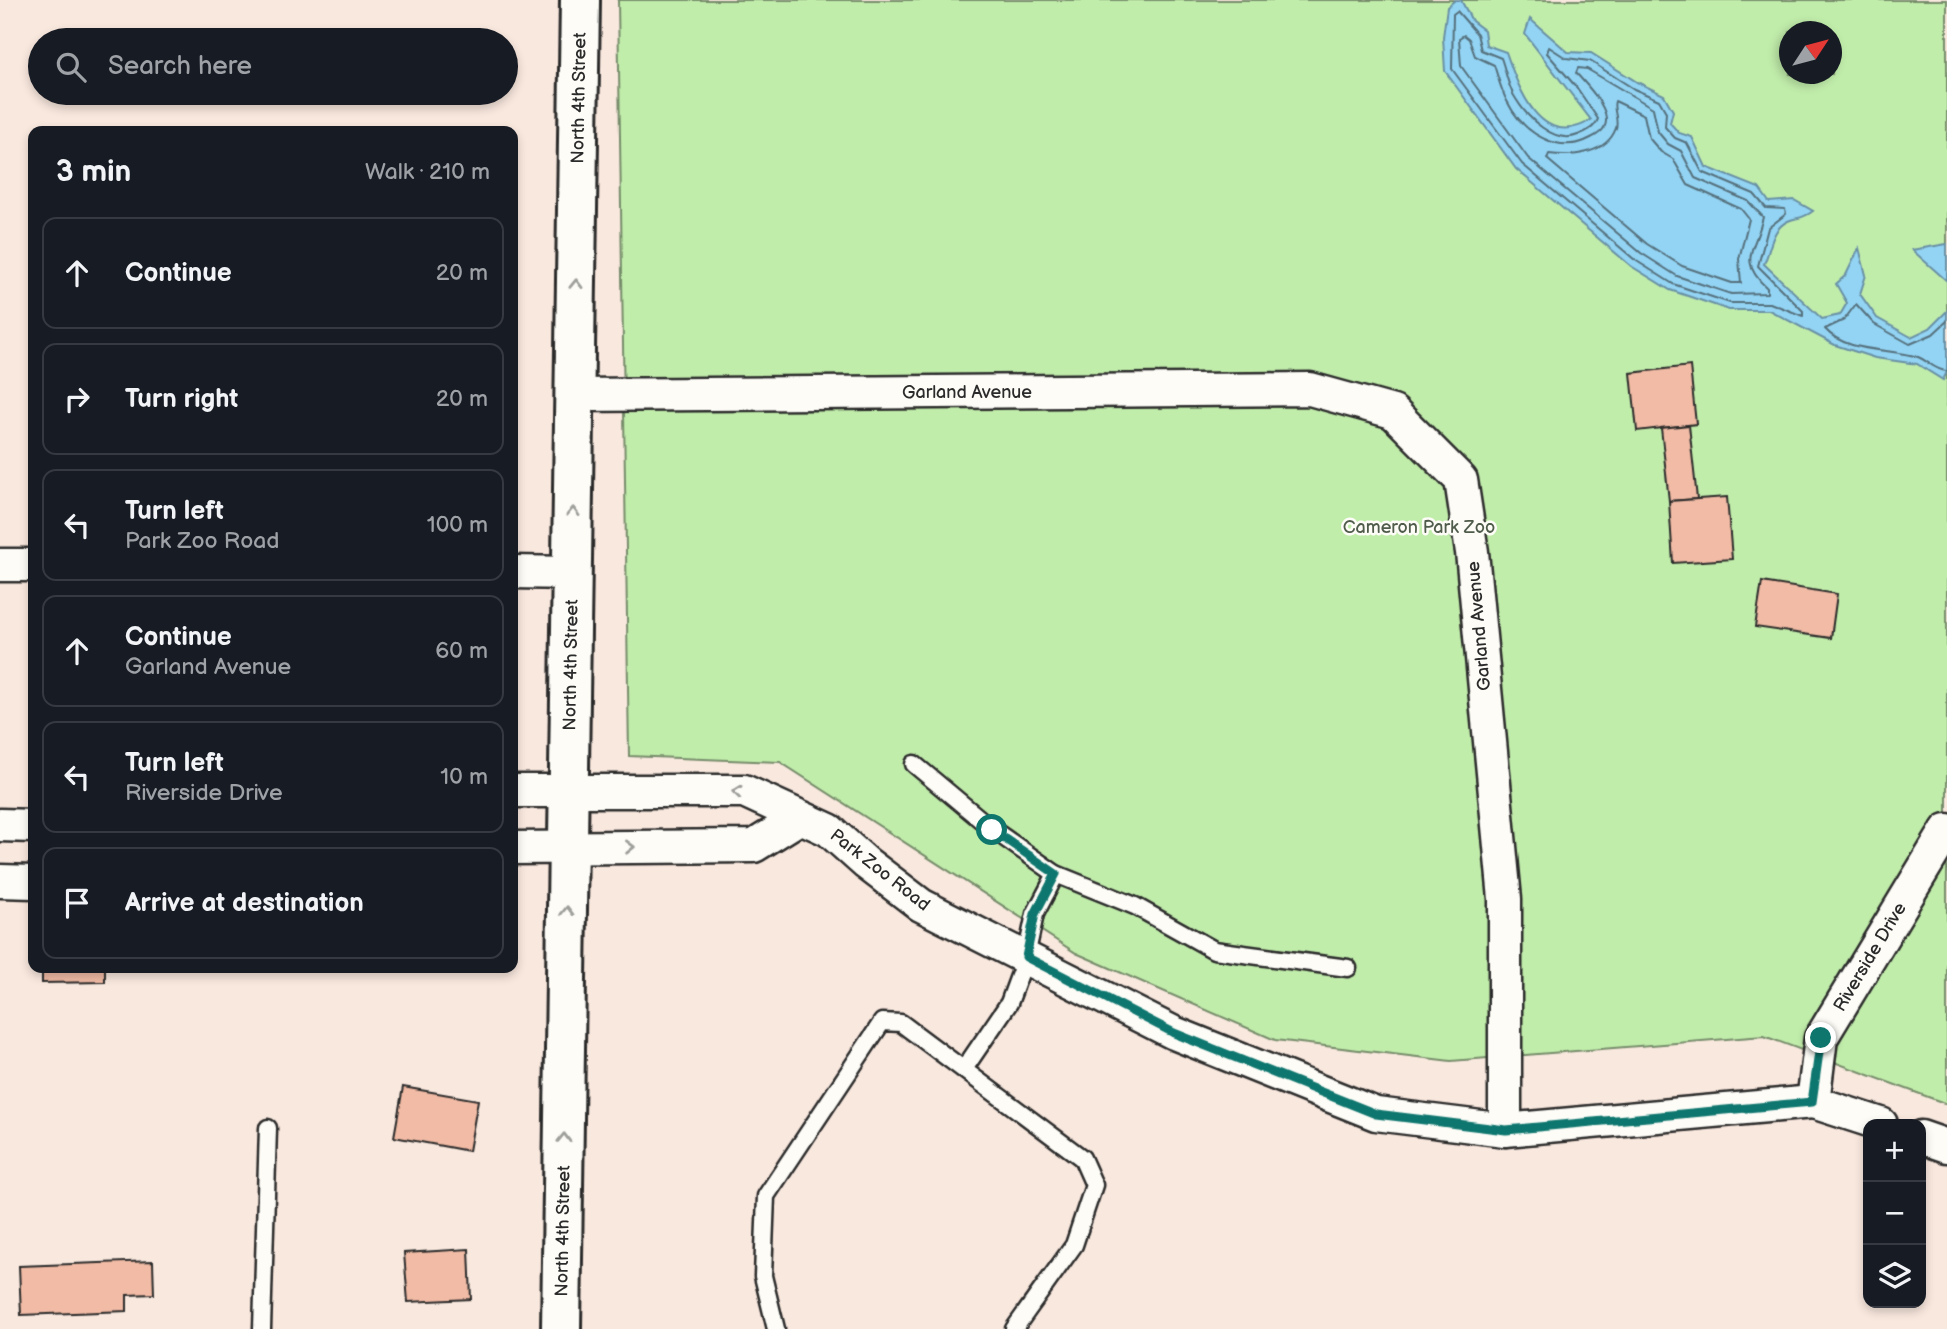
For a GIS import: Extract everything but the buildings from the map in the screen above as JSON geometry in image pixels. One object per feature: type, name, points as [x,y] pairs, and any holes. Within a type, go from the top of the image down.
[{"type":"main road","name":"North 4th Street","points":[[561,1329],[580,0]]},
{"type":"street","name":"Garland Avenue","points":[[575,395],[1310,389],[1393,412],[1461,480],[1472,552],[1504,899],[1506,1130]]},
{"type":"street","points":[[0,565],[28,565]]},
{"type":"street","points":[[518,572],[572,573]]},
{"type":"street","name":"Park Zoo Road","points":[[518,790],[744,790],[799,818],[830,830],[866,863],[921,905],[1174,1033],[1376,1114],[1506,1130]]},
{"type":"street","points":[[518,848],[754,846],[799,818]]},
{"type":"street","points":[[0,825],[28,826]]},
{"type":"street","name":"Riverside Drive","points":[[1812,1102],[1821,1038],[1947,830]]},
{"type":"street","points":[[0,881],[28,882]]},
{"type":"street","points":[[1506,1130],[1812,1102],[1865,1119]]},
{"type":"street","points":[[1926,1139],[1947,1146]]},
{"type":"lane","points":[[914,764],[992,830],[1056,874],[1135,906],[1214,950],[1349,968]]},
{"type":"lane","points":[[964,1069],[1009,1003],[1026,957],[1035,914],[1056,874]]},
{"type":"lane","points":[[776,1329],[763,1276],[766,1196],[882,1022],[901,1023],[1082,1158],[1094,1185],[1074,1245],[1014,1329]]},
{"type":"lane","points":[[262,1329],[268,1128]]},
{"type":"green space","name":"Cameron Park Zoo","points":[[618,0],[1947,0],[1947,1104],[1764,1036],[1451,1061],[1275,1040],[1076,953],[780,762],[629,756]]},
{"type":"water","points":[[1455,0],[1461,0],[1472,21],[1484,30],[1486,45],[1506,52],[1525,98],[1546,122],[1558,128],[1574,128],[1591,120],[1525,34],[1530,19],[1568,52],[1591,53],[1637,82],[1664,95],[1673,111],[1670,123],[1679,133],[1692,137],[1706,167],[1759,188],[1769,202],[1794,200],[1813,211],[1788,221],[1778,229],[1764,264],[1822,319],[1840,315],[1847,303],[1836,284],[1846,275],[1859,248],[1866,275],[1860,294],[1877,318],[1911,337],[1930,328],[1947,311],[1947,372],[1943,380],[1917,364],[1875,358],[1835,345],[1769,310],[1729,310],[1670,290],[1631,266],[1516,169],[1445,71],[1443,37],[1447,7]]},
{"type":"water","points":[[1947,244],[1947,281],[1912,250]]},
{"type":"route","points":[[992,830],[1056,874],[1035,914],[1026,957],[1174,1033],[1376,1114],[1506,1130],[1812,1102],[1821,1038]]}]
